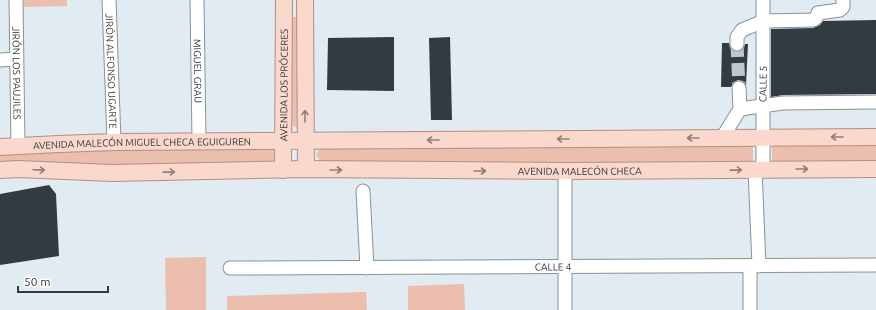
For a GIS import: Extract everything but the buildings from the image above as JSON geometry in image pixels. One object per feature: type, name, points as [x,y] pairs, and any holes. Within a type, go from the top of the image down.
[{"type":"main road","points":[[284,6],[305,6],[306,169]]},
{"type":"main road","name":"AVENIDA LOS PRÓCERES","points":[[283,170],[284,6]]},
{"type":"main road","points":[[283,141],[876,137]]},
{"type":"main road","name":"AVENIDA MALECÓN MIGUEL CHECA EGUIGUREN","points":[[0,147],[114,142],[283,141]]},
{"type":"main road","points":[[0,170],[18,169],[112,173],[283,170]]},
{"type":"main road","name":"AVENIDA MALECÓN CHECA","points":[[283,170],[565,171],[876,169]]},
{"type":"street","name":"JIRÓN LOS PAUJILES","points":[[16,0],[18,146]]},
{"type":"street","name":"JIRÓN ALFONSO UGARTE","points":[[109,0],[114,142]]},
{"type":"street","name":"MIGUEL GRAU","points":[[198,0],[199,141]]},
{"type":"street","name":"CALLE 5","points":[[750,310],[755,266],[759,169],[763,137],[763,0]]},
{"type":"street","points":[[737,44],[737,37],[742,30],[764,21],[813,20],[816,18],[818,13],[842,9],[843,0]]},
{"type":"street","points":[[0,60],[16,59]]},
{"type":"street","points":[[722,138],[740,109],[739,88]]},
{"type":"street","points":[[740,109],[783,103],[876,102]]},
{"type":"street","points":[[565,171],[565,310]]},
{"type":"street","points":[[363,191],[367,268]]},
{"type":"street","name":"CALLE 4","points":[[230,268],[564,268],[876,265]]},
{"type":"shaded area","points":[[24,0],[67,0],[67,6],[24,7]]},
{"type":"shaded area","points":[[292,17],[298,17],[298,127],[290,126],[290,21]]},
{"type":"shaded area","points":[[876,142],[876,161],[772,162],[772,143]]},
{"type":"shaded area","points":[[753,144],[753,162],[664,163],[320,161],[316,155],[319,149],[325,146]]},
{"type":"shaded area","points":[[273,147],[278,153],[276,163],[103,166],[0,164],[0,152]]},
{"type":"shaded area","points":[[206,257],[206,310],[166,310],[165,258]]},
{"type":"shaded area","points":[[464,284],[465,310],[408,310],[408,286]]},
{"type":"shaded area","points":[[366,292],[367,310],[227,310],[227,296]]},
{"type":"tunnel","points":[[737,44],[739,88]]}]
